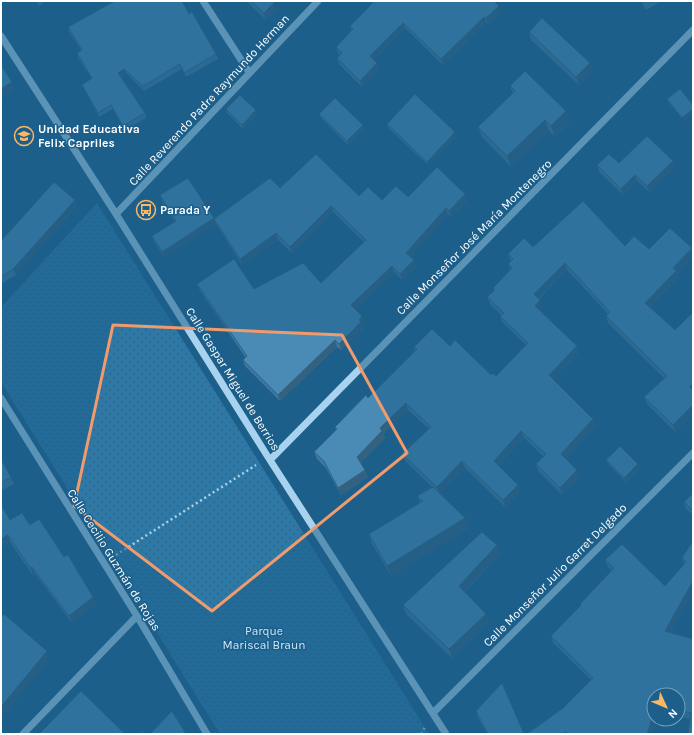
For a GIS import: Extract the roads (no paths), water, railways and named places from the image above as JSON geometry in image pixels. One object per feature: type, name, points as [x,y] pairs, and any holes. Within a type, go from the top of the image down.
[{"type":"street","points":[[204,1],[249,72]]},
{"type":"street","name":"Calle Reverendo Padre Raymundo Herman","points":[[116,214],[249,72],[318,1]]},
{"type":"street","name":"Calle Monseñor José María Montenegro","points":[[269,458],[693,30]]},
{"type":"street","name":"Calle Gaspar Miguel de Berrios","points":[[1,36],[116,214],[269,458],[446,734]]},
{"type":"street","name":"Calle Cecilio Guzmán de Rojas","points":[[1,398],[137,616],[206,734]]},
{"type":"street","name":"Calle Monseñor Julio Garret Delgado","points":[[433,713],[693,453]]},
{"type":"street","points":[[23,734],[137,616]]},
{"type":"place","name":"Unidad Educativa Felix Capriles","points":[[24,136]]},
{"type":"place","name":"Parada Y","points":[[146,210]]},
{"type":"park label","name":"Parque Mariscal Braun","points":[[264,638]]}]
